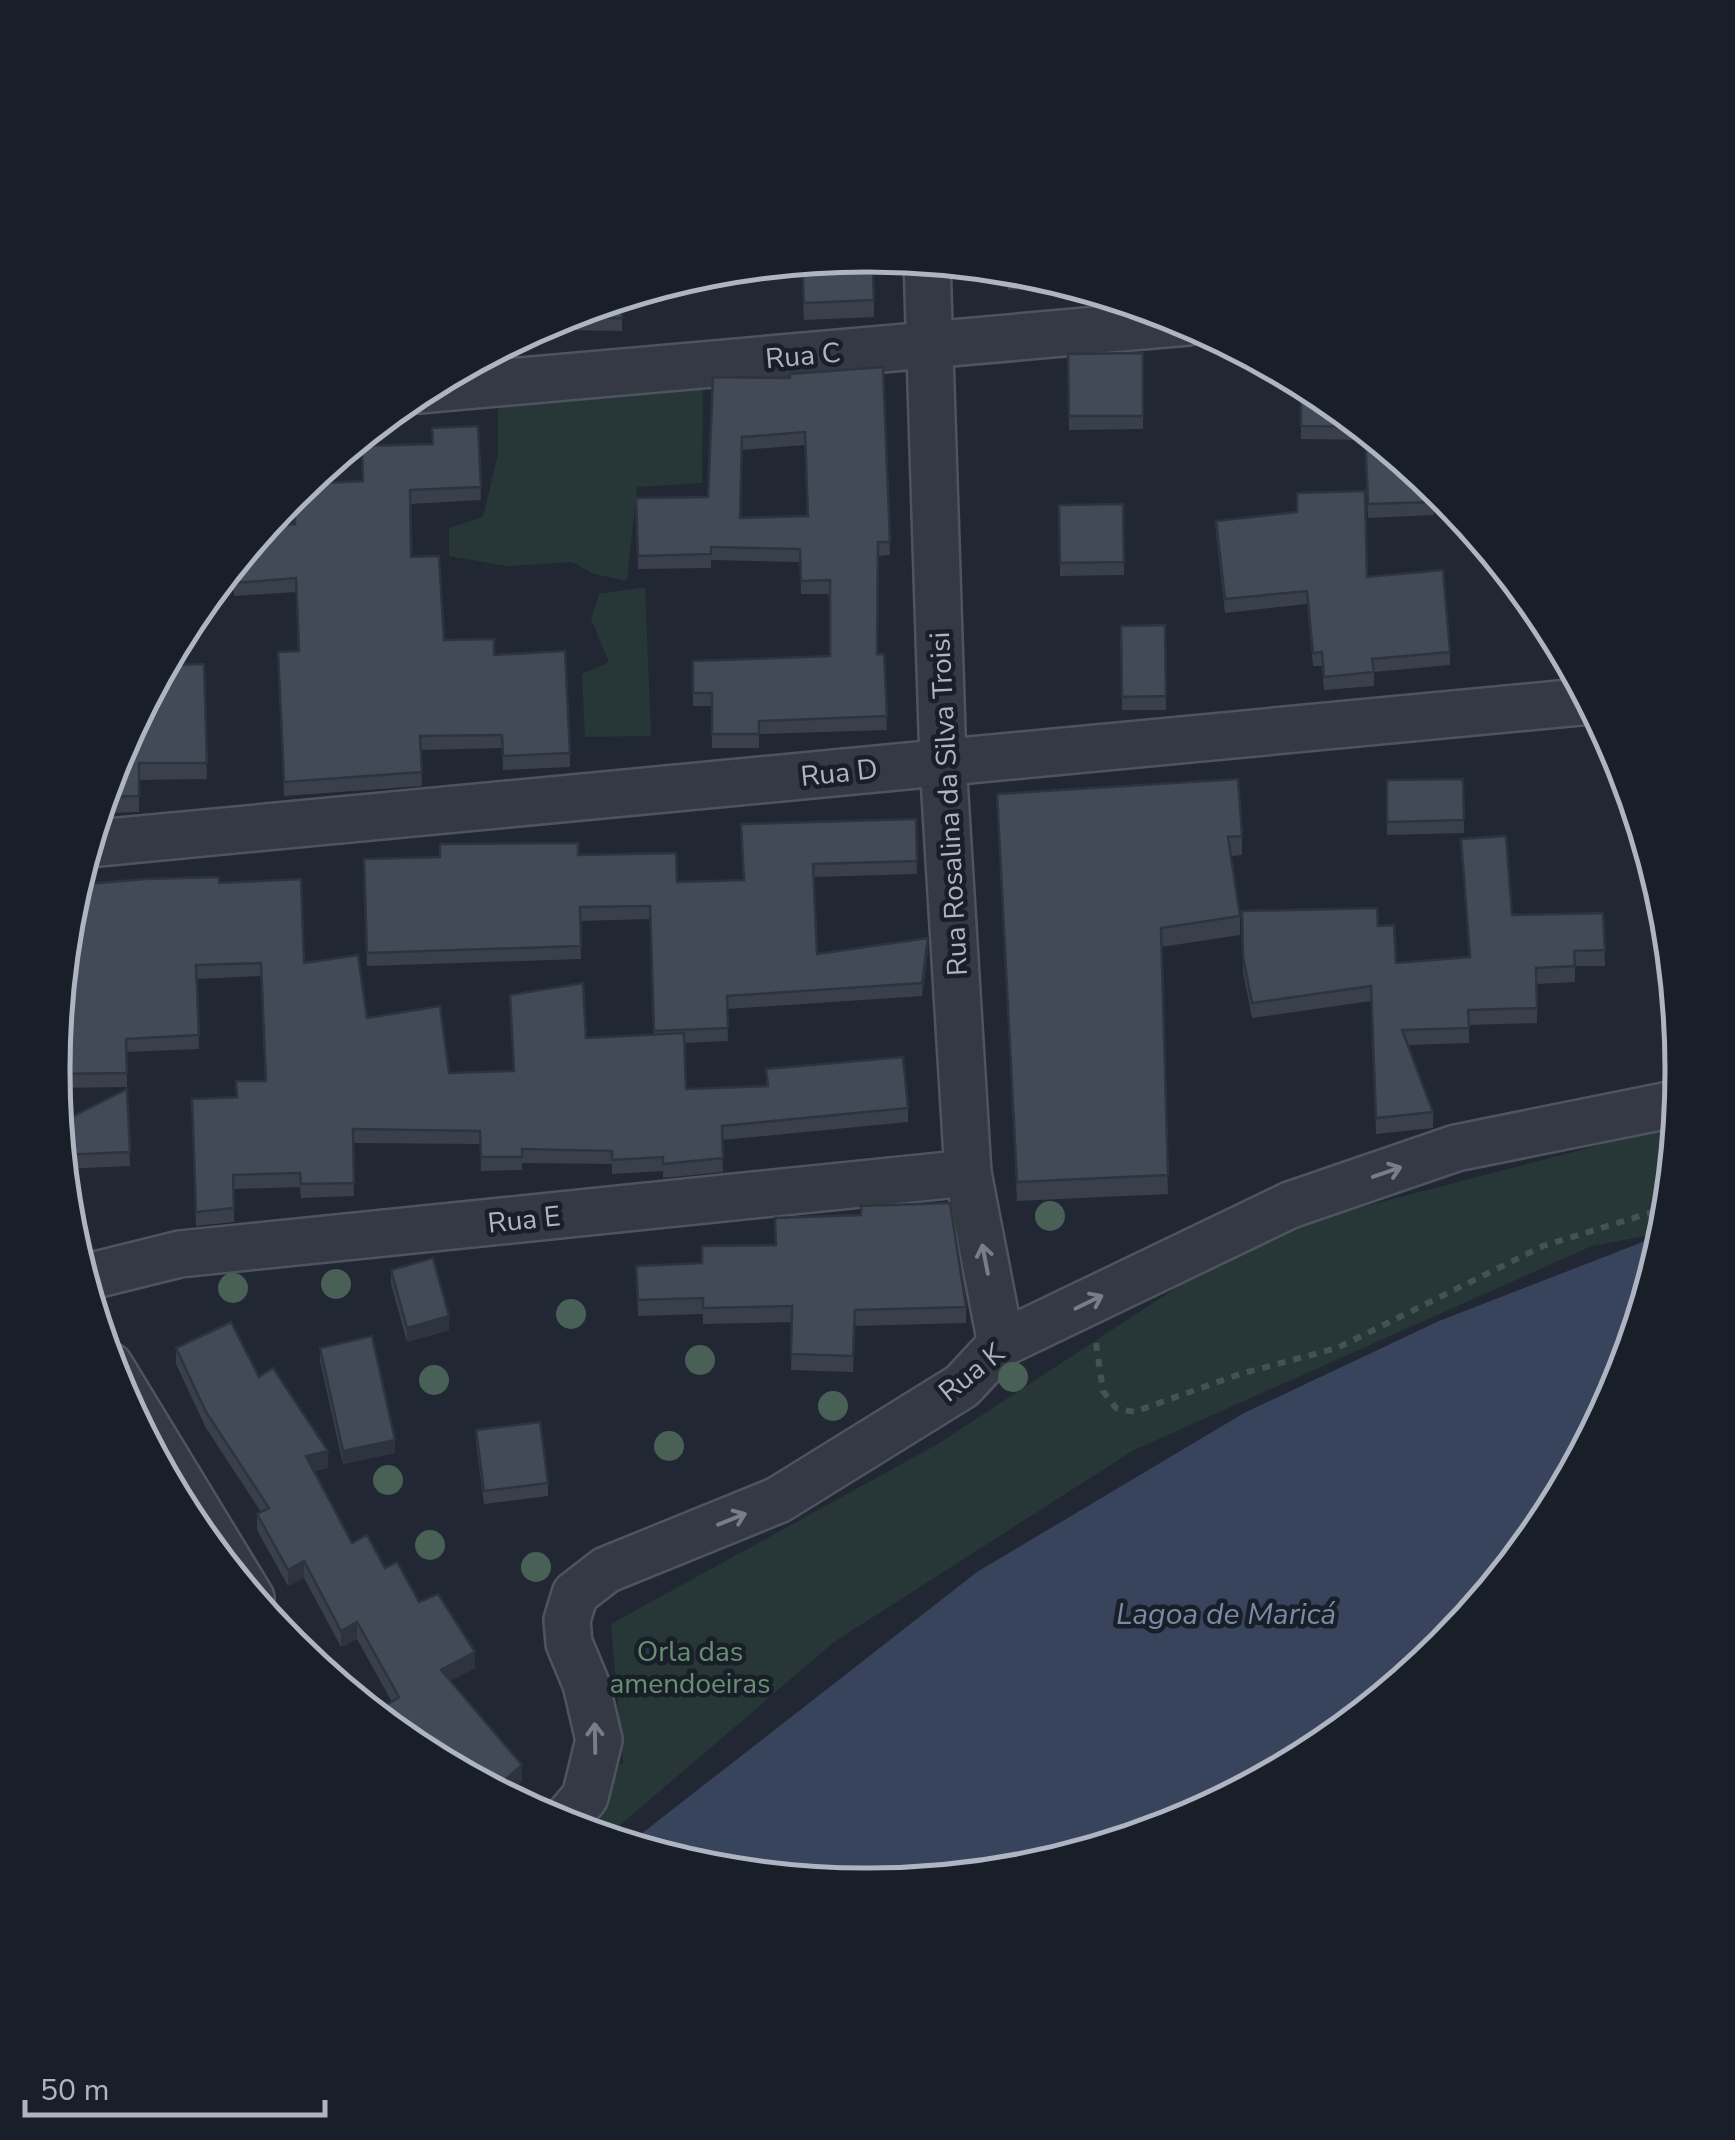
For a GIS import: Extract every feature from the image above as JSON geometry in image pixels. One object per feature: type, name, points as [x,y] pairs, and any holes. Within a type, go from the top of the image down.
[{"type":"street","name":"Rua Rosalina da Silva Troisi","points":[[928,275],[943,762],[968,1173],[1002,1344]]},
{"type":"street","name":"Rua C","points":[[457,386],[1151,325]]},
{"type":"street","name":"Rua D","points":[[103,843],[1576,703]]},
{"type":"street","name":"Rua K","points":[[572,1811],[584,1796],[600,1740],[586,1684],[569,1643],[567,1620],[575,1594],[606,1570],[778,1500],[962,1386],[1002,1344],[1290,1205],[1456,1148],[1664,1105]]},
{"type":"street","name":"Rua E","points":[[97,1275],[180,1254],[968,1173]]},
{"type":"path","points":[[1090,1301],[1103,1391],[1116,1408],[1134,1412],[1240,1374],[1337,1348],[1543,1246],[1652,1212]]},
{"type":"green space","points":[[703,382],[702,483],[637,487],[627,581],[594,574],[572,562],[506,566],[449,556],[449,528],[483,517],[498,454],[498,394]]},
{"type":"green space","points":[[645,587],[651,736],[585,737],[582,674],[609,662],[591,619],[599,594]]},
{"type":"green space","name":"Orla das amendoeiras","points":[[1662,1129],[1648,1235],[1592,1246],[1134,1450],[834,1642],[618,1827],[559,1805],[623,1762],[611,1624],[938,1444],[1258,1234]]},
{"type":"water","name":"Lagoa de Maricá","points":[[1647,1241],[1623,1326],[1604,1375],[1583,1423],[1531,1513],[1467,1596],[1431,1634],[1353,1703],[1311,1733],[1266,1761],[1173,1807],[1074,1840],[972,1861],[868,1868],[815,1866],[712,1852],[641,1834],[977,1572],[1244,1413],[1439,1321]]},
{"type":"building","points":[[873,272],[874,300],[804,303],[803,275]]},
{"type":"building","points":[[622,312],[622,318],[603,318]]},
{"type":"building","points":[[1143,353],[1143,416],[1069,416],[1068,354]]},
{"type":"building","points":[[883,367],[890,542],[878,542],[877,654],[884,654],[887,716],[759,721],[759,734],[712,734],[712,693],[693,693],[693,661],[830,656],[830,580],[801,581],[800,549],[711,547],[711,554],[638,556],[636,498],[708,497],[713,377],[790,378],[790,374]],"holes":[[[805,432],[808,516],[740,518],[742,437]]]},
{"type":"building","points":[[1301,401],[1338,427],[1301,426]]},
{"type":"building","points":[[478,426],[481,487],[410,490],[411,557],[439,556],[444,640],[494,639],[494,655],[565,651],[570,753],[503,756],[502,735],[420,736],[422,772],[284,782],[278,652],[299,651],[296,578],[237,583],[268,544],[286,525],[295,524],[295,516],[329,483],[363,481],[362,453],[371,446],[433,444],[432,428]]},
{"type":"building","points":[[1366,448],[1427,502],[1368,504]]},
{"type":"building","points":[[1365,491],[1367,577],[1443,570],[1450,652],[1372,659],[1374,672],[1324,677],[1322,652],[1313,653],[1307,591],[1225,599],[1216,521],[1297,512],[1297,493]]},
{"type":"building","points":[[1123,504],[1124,562],[1060,563],[1059,505]]},
{"type":"building","points":[[1165,625],[1166,696],[1122,697],[1121,626]]},
{"type":"building","points":[[204,664],[207,763],[139,763],[139,796],[119,797],[152,717],[181,665]]},
{"type":"building","points":[[1238,779],[1242,836],[1228,837],[1240,916],[1161,928],[1168,1175],[1017,1182],[997,794]]},
{"type":"building","points":[[1463,779],[1464,820],[1387,822],[1387,780]]},
{"type":"building","points":[[916,819],[917,861],[813,864],[817,954],[928,938],[922,983],[727,996],[728,1028],[654,1031],[650,906],[580,907],[581,946],[367,953],[364,859],[440,857],[440,844],[578,843],[578,855],[676,853],[677,882],[744,880],[741,824]]},
{"type":"building","points":[[1506,836],[1512,915],[1603,913],[1605,950],[1574,951],[1575,966],[1536,968],[1537,1008],[1468,1010],[1469,1028],[1402,1030],[1433,1112],[1376,1118],[1371,986],[1252,1003],[1243,957],[1242,911],[1377,908],[1378,926],[1394,925],[1396,963],[1470,957],[1461,839]]},
{"type":"building","points":[[219,877],[219,883],[301,879],[304,963],[358,955],[367,1018],[440,1006],[449,1073],[514,1071],[510,995],[583,983],[586,1038],[684,1033],[686,1089],[768,1086],[766,1069],[903,1057],[908,1108],[722,1126],[723,1158],[663,1164],[663,1157],[612,1160],[612,1151],[522,1149],[522,1157],[481,1157],[480,1131],[353,1129],[354,1183],[301,1184],[300,1173],[233,1175],[234,1208],[196,1212],[192,1099],[237,1097],[236,1081],[266,1081],[261,963],[196,965],[199,1035],[126,1039],[127,1073],[70,1074],[77,966],[92,884]]},
{"type":"building","points":[[127,1089],[130,1152],[75,1154],[72,1117]]},
{"type":"building","points":[[950,1203],[966,1307],[855,1310],[853,1356],[791,1354],[792,1306],[703,1308],[703,1298],[638,1300],[636,1266],[702,1263],[702,1246],[776,1245],[775,1218],[861,1215],[861,1206]]},
{"type":"building","points":[[433,1258],[449,1316],[407,1328],[391,1270]]},
{"type":"building","points":[[231,1322],[259,1377],[273,1368],[328,1451],[306,1456],[352,1543],[367,1535],[385,1568],[397,1562],[419,1602],[438,1594],[475,1652],[441,1670],[522,1765],[505,1780],[469,1761],[386,1706],[399,1697],[357,1622],[341,1631],[304,1561],[288,1570],[257,1514],[269,1508],[206,1412],[176,1348]]},
{"type":"building","points":[[372,1336],[395,1440],[343,1451],[320,1348]]},
{"type":"building","points":[[540,1422],[548,1483],[484,1491],[476,1430]]}]
